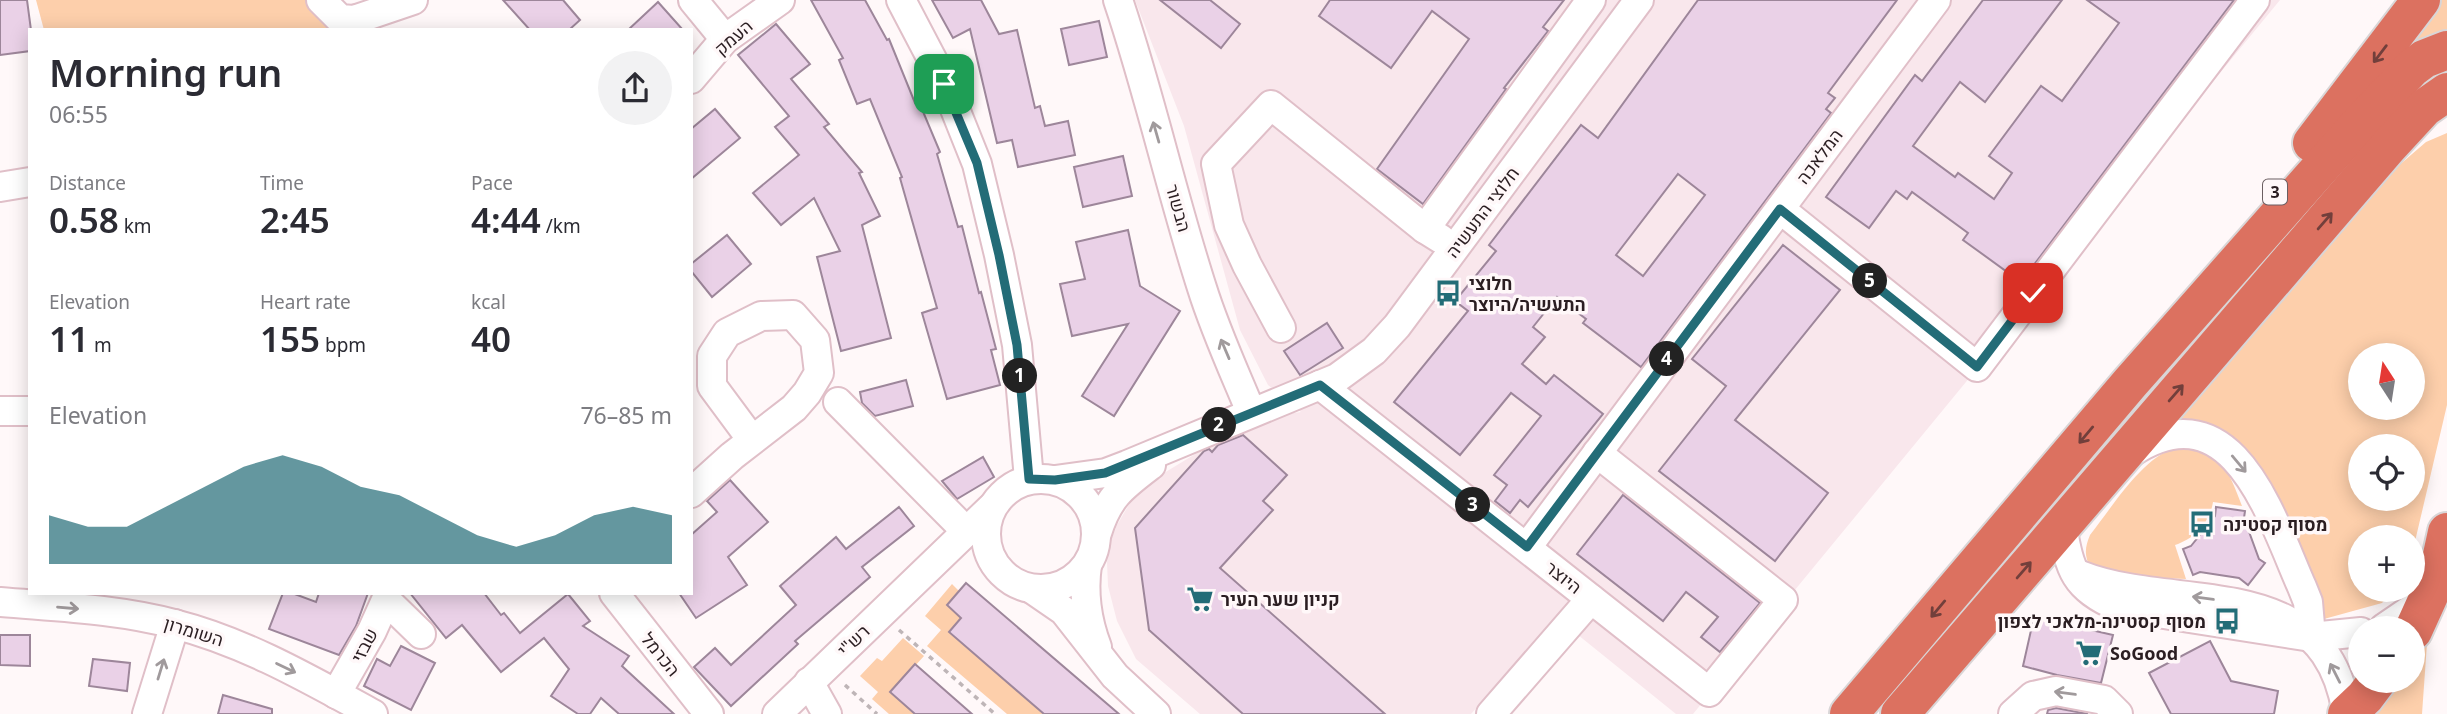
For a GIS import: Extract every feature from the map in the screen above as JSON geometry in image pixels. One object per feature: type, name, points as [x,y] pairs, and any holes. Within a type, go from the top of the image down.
[{"type":"highway","name":"3","points":[[1849,714],[2130,383],[2421,0]]},
{"type":"highway","points":[[2130,383],[2412,68],[2424,59],[2447,50]]},
{"type":"highway","points":[[1899,714],[1926,696],[2115,463],[2388,148],[2424,108],[2447,92]]},
{"type":"highway","points":[[2388,148],[2426,122],[2447,114]]},
{"type":"highway","points":[[2421,615],[2437,578],[2447,532]]},
{"type":"highway","points":[[2347,714],[2368,693]]},
{"type":"street","points":[[321,0],[340,19],[354,20],[413,0]]},
{"type":"street","points":[[693,0],[725,39]]},
{"type":"street","name":"העמק","points":[[693,77],[725,39],[780,0]]},
{"type":"street","points":[[901,0],[944,84],[977,163],[1017,345],[1042,480]]},
{"type":"street","name":"הבשור","points":[[1118,0],[1138,60],[1201,286],[1213,323],[1251,412]]},
{"type":"street","points":[[1425,229],[1591,0]]},
{"type":"street","name":"חלוצי התעשיה","points":[[1042,480],[1105,473],[1337,378],[1374,351],[1397,326],[1639,0]]},
{"type":"street","name":"המלאכה","points":[[1527,547],[1936,0]]},
{"type":"street","points":[[1780,209],[1977,367],[2255,0]]},
{"type":"street","points":[[1281,328],[1229,225],[1216,164],[1271,105],[1425,229],[1455,247]]},
{"type":"street","points":[[0,187],[28,182]]},
{"type":"street","points":[[693,490],[794,408],[819,373],[815,340],[793,315],[761,316],[727,333],[712,356],[712,386],[752,440]]},
{"type":"street","name":"היוצר","points":[[1320,385],[1709,692],[1783,600],[1597,453]]},
{"type":"street","points":[[838,402],[965,531]]},
{"type":"street","points":[[0,411],[28,411]]},
{"type":"street","points":[[2115,463],[2148,441],[2170,434],[2197,436],[2218,442],[2239,462],[2258,488],[2302,587],[2308,602],[2311,637],[2323,649],[2336,673],[2344,693],[2347,714]]},
{"type":"street","name":"חלוצי התעשיה","points":[[1097,533],[1104,510],[1116,494],[1181,442]]},
{"type":"street","points":[[1002,574],[991,560],[985,543],[985,525],[991,508],[1007,490],[1042,480],[1069,485],[1080,494],[1089,505],[1097,533],[1094,550],[1087,565],[1085,596],[1092,634],[1104,661],[1115,676]]},
{"type":"street","name":"רש\"י","points":[[777,714],[991,508]]},
{"type":"street","points":[[2062,526],[2068,559],[2079,580],[2095,596],[2119,607],[2311,637],[2348,633]]},
{"type":"street","points":[[930,567],[952,559],[974,559],[1031,589],[1064,611],[1115,676],[1156,714]]},
{"type":"street","points":[[1031,589],[1044,589],[1068,582],[1087,565]]},
{"type":"street","name":"הכרמל","points":[[616,595],[709,714]]},
{"type":"street","points":[[1491,714],[1591,598]]},
{"type":"street","name":"שבזי","points":[[337,694],[386,600],[421,634]]},
{"type":"street","name":"השומרון","points":[[0,602],[117,603],[237,644],[373,714]]},
{"type":"street","points":[[147,714],[175,624]]},
{"type":"street","points":[[809,682],[827,714]]},
{"type":"street","points":[[2013,714],[2033,696],[2056,691],[2104,700],[2118,714]]},
{"type":"path","points":[[898,628],[995,714]]},
{"type":"path","points":[[845,685],[877,714]]},
{"type":"path","points":[[865,714],[871,708]]},
{"type":"shaded area","points":[[36,0],[314,0],[336,28],[43,28]]},
{"type":"shaded area","points":[[1135,0],[2280,0],[1693,714],[1676,714],[1557,618],[1471,714],[1200,714],[1136,659],[1117,621],[1108,586],[1109,545],[1134,496],[1164,473],[1243,425],[1272,416],[1301,412],[1268,385],[1240,330],[1184,126]]},
{"type":"shaded area","points":[[2431,0],[2447,0],[2447,42],[2345,129]]},
{"type":"shaded area","points":[[2447,133],[2447,405],[2425,499],[2425,434],[2348,434],[2348,511],[2422,511],[2419,525],[2348,525],[2348,602],[2383,602],[2324,619],[2261,471],[2238,443],[2211,425],[2171,424],[2397,167],[2426,142]]},
{"type":"shaded area","points":[[2176,447],[2203,452],[2221,463],[2242,506],[2213,502],[2200,529],[2189,539],[2175,545],[2186,579],[2105,575],[2090,567],[2086,551],[2090,535],[2139,472],[2163,453]]},
{"type":"shaded area","points":[[952,584],[959,591],[947,605],[961,618],[949,632],[1044,714],[1007,714],[927,646],[941,630],[925,616]]},
{"type":"shaded area","points":[[2428,629],[2425,672],[2425,633]]},
{"type":"shaded area","points":[[903,638],[924,656],[891,692],[915,714],[889,714],[872,699],[878,692],[860,676],[877,658],[882,661]]},
{"type":"shaded area","points":[[2380,693],[2423,693],[2422,714],[2363,714]]},
{"type":"building","points":[[0,0],[27,0],[31,28],[28,28],[28,51],[0,55]]},
{"type":"building","points":[[503,0],[563,0],[580,20],[571,28],[528,28]]},
{"type":"building","points":[[811,0],[865,0],[887,40],[889,39],[915,103],[919,102],[940,152],[937,154],[958,227],[962,226],[996,349],[991,350],[1000,385],[947,399],[922,313],[937,308],[900,178],[902,177],[870,99],[857,104],[839,60],[843,58]]},
{"type":"building","points":[[932,0],[981,0],[999,34],[1017,30],[1035,108],[1040,106],[1045,126],[1068,121],[1075,155],[1018,167],[1012,140],[997,143],[970,29],[953,38]]},
{"type":"building","points":[[1160,0],[1210,0],[1240,24],[1221,48]]},
{"type":"building","points":[[1330,0],[1564,0],[1543,27],[1548,31],[1504,88],[1506,89],[1423,204],[1377,169],[1469,39],[1432,11],[1391,68],[1319,16]]},
{"type":"building","points":[[1698,0],[1897,0],[1828,93],[1835,98],[1826,109],[1831,113],[1641,367],[1583,323],[1586,319],[1557,297],[1533,327],[1545,337],[1522,364],[1546,384],[1554,375],[1603,414],[1528,507],[1520,500],[1510,513],[1495,501],[1507,485],[1494,475],[1541,416],[1511,393],[1460,455],[1394,402],[1468,311],[1455,301],[1496,251],[1489,245],[1581,125],[1598,138]],"holes":[[[1678,174],[1705,195],[1643,276],[1616,255]]]},
{"type":"building","points":[[1983,0],[2062,0],[1985,102],[1960,82],[1913,146],[1955,177],[1958,173],[1994,199],[2012,173],[1989,156],[2041,86],[2062,101],[2119,23],[2087,0],[2234,0],[2021,282],[1963,240],[1968,233],[1912,192],[1907,199],[1896,191],[1869,228],[1826,197],[1915,75],[1922,81]]},
{"type":"building","points":[[658,2],[681,28],[630,28]]},
{"type":"building","points":[[1099,21],[1107,57],[1069,65],[1061,29]]},
{"type":"building","points":[[776,24],[810,64],[791,79],[829,124],[824,127],[862,172],[859,173],[880,216],[862,225],[891,338],[841,351],[817,257],[840,251],[814,198],[781,225],[753,193],[799,155],[775,127],[789,116],[738,55]]},
{"type":"building","points":[[715,109],[740,138],[693,177],[693,127]]},
{"type":"building","points":[[1123,156],[1132,196],[1083,207],[1074,167]]},
{"type":"building","points":[[1128,230],[1140,286],[1180,311],[1114,416],[1082,396],[1128,324],[1072,336],[1060,284],[1085,279],[1076,242]]},
{"type":"building","points":[[727,235],[751,264],[712,297],[693,273],[693,262]]},
{"type":"building","points":[[1783,245],[1840,290],[1735,420],[1828,493],[1775,561],[1659,471],[1726,386],[1692,359]]},
{"type":"building","points":[[1327,323],[1343,348],[1300,375],[1284,351]]},
{"type":"building","points":[[906,380],[913,406],[875,416],[862,403],[860,392]]},
{"type":"building","name":"קניון שער העיר","points":[[1243,435],[1287,475],[1263,501],[1273,510],[1220,568],[1385,714],[1243,714],[1149,630],[1135,528],[1204,451],[1209,449],[1212,452],[1218,445]]},
{"type":"building","points":[[983,457],[994,477],[957,499],[942,481]]},
{"type":"building","points":[[730,480],[768,522],[728,557],[747,585],[696,618],[680,595],[693,595],[693,533],[717,512],[707,501]]},
{"type":"building","points":[[1623,495],[1760,603],[1720,652],[1701,637],[1718,617],[1686,592],[1663,621],[1577,554]]},
{"type":"building","points":[[899,507],[914,526],[862,567],[870,577],[795,641],[798,644],[731,706],[694,667],[715,648],[731,665],[796,605],[780,586],[836,537],[846,549]]},
{"type":"building","points":[[2216,507],[2245,511],[2244,518],[2259,559],[2265,563],[2248,585],[2239,578],[2200,572],[2193,575],[2183,549],[2191,546],[2215,516]]},
{"type":"building","points":[[966,583],[1119,714],[1044,714],[949,632],[961,618],[947,605]]},
{"type":"building","points":[[282,595],[297,595],[316,602],[318,595],[367,595],[356,626],[339,655],[269,629]]},
{"type":"building","points":[[412,595],[486,595],[520,633],[569,595],[590,621],[583,626],[629,656],[622,666],[674,714],[619,714],[601,698],[590,714],[578,714],[551,696],[569,669],[544,638],[501,672],[462,625],[446,638]]},
{"type":"building","points":[[2034,617],[2113,635],[2101,683],[2023,666]]},
{"type":"building","points":[[0,635],[30,635],[30,666],[0,665]]},
{"type":"building","points":[[2210,641],[2231,681],[2278,691],[2274,714],[2171,714],[2149,673]]},
{"type":"building","points":[[401,646],[435,663],[411,710],[364,686],[377,659],[390,666]]},
{"type":"building","points":[[93,659],[130,663],[127,691],[89,686]]},
{"type":"building","points":[[915,664],[972,714],[915,714],[890,692]]},
{"type":"building","points":[[223,695],[272,709],[272,714],[218,714]]},
{"type":"building","points":[[2056,708],[2088,714],[2047,714],[2048,710]]},
{"type":"place","name":"חלוצי התעשיה/היוצר","points":[[1448,293]]},
{"type":"place","name":"מסוף קסטינה","points":[[2202,524]]},
{"type":"place","name":"קניון שער העיר","points":[[1200,599]]},
{"type":"place","name":"מסוף קסטינה-מלאכי לצפון","points":[[2227,621]]},
{"type":"place","name":"SoGood","points":[[2089,653]]},
{"type":"route","points":[[944,84],[977,163],[999,255],[1017,345],[1029,479],[1055,480],[1105,473],[1320,385],[1527,547],[1780,209],[1977,367],[2033,293]]}]
